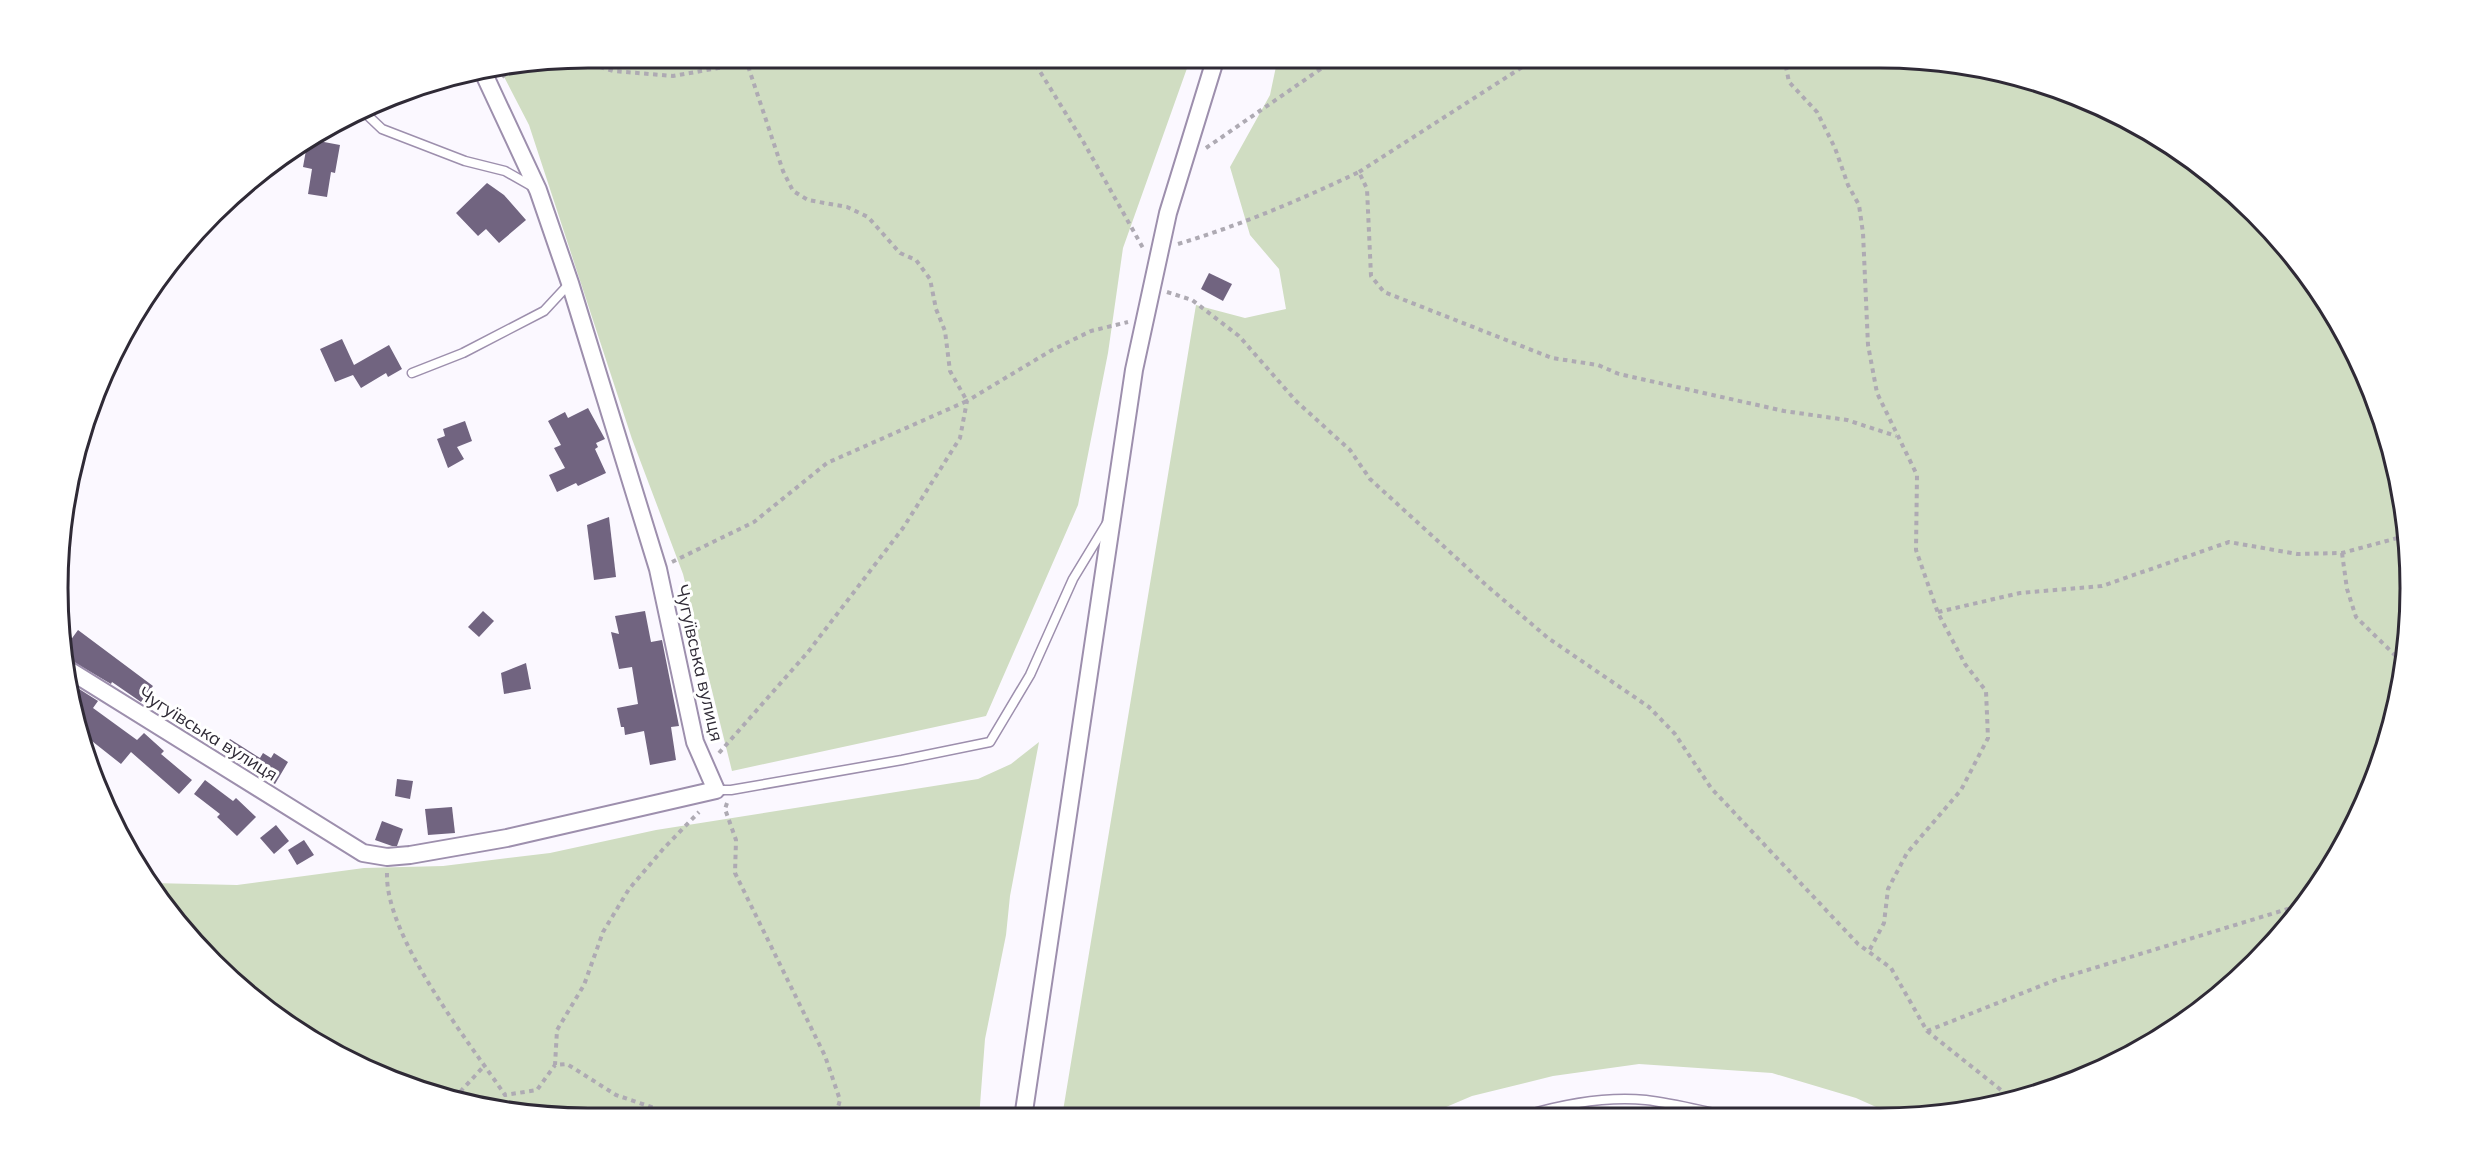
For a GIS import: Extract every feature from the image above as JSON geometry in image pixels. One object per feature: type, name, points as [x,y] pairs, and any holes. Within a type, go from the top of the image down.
[{"type":"street","points":[[1024,1108],[1134,370],[1168,213],[1213,68]]},
{"type":"street","name":"Чугуївська вулиця","points":[[75,674],[363,853],[387,857],[507,838],[724,790],[695,742],[658,569],[570,283],[538,190],[486,78]]},
{"type":"lane","points":[[369,116],[382,129],[465,161],[505,171],[538,190]]},
{"type":"lane","points":[[412,373],[463,353],[544,311],[570,283]]},
{"type":"lane","points":[[724,790],[902,760],[990,742],[1030,675],[1073,579],[1111,518]]},
{"type":"lane","points":[[1550,1108],[1600,1100],[1646,1100],[1688,1108]]},
{"type":"path","points":[[603,68],[613,71],[673,76],[719,68]]},
{"type":"path","points":[[719,760],[718,752],[808,652],[903,528],[960,438],[967,401],[950,370],[945,331],[936,309],[930,279],[916,260],[900,253],[868,217],[847,207],[808,200],[794,191],[783,171],[749,68]]},
{"type":"path","points":[[1038,68],[1084,143],[1154,279],[1192,300],[1239,336],[1296,401],[1350,450],[1370,479],[1486,585],[1548,638],[1649,707],[1675,734],[1711,788],[1858,944],[1891,968],[1927,1031],[2005,1093]]},
{"type":"path","points":[[1183,163],[1322,68]]},
{"type":"path","points":[[1160,249],[1229,229],[1359,172],[1521,68]]},
{"type":"path","points":[[1787,68],[1790,82],[1817,112],[1859,205],[1863,233],[1868,345],[1877,393],[1917,476],[1916,550],[1938,613],[1965,664],[1986,691],[1988,738],[1961,790],[1907,853],[1888,889],[1884,923],[1869,951]]},
{"type":"path","points":[[1359,172],[1367,189],[1371,276],[1384,292],[1552,358],[1598,365],[1619,374],[1784,411],[1847,420],[1897,436]]},
{"type":"path","points":[[658,569],[754,522],[827,463],[967,401],[1052,350],[1091,331],[1146,317]]},
{"type":"path","points":[[1938,613],[2020,593],[2102,586],[2229,542],[2297,554],[2342,553],[2397,538]]},
{"type":"path","points":[[2342,553],[2347,589],[2356,617],[2395,655]]},
{"type":"path","points":[[387,857],[387,888],[400,929],[430,986],[505,1095],[537,1090],[555,1065],[557,1030],[584,985],[603,932],[630,889],[724,790]]},
{"type":"path","points":[[724,790],[725,809],[736,840],[735,873],[825,1056],[840,1100],[838,1108]]},
{"type":"path","points":[[1927,1031],[2058,979],[2289,909]]},
{"type":"path","points":[[555,1065],[567,1064],[616,1095],[654,1108]]},
{"type":"path","points":[[460,1092],[484,1065]]},
{"type":"green space","points":[[588,68],[1187,68],[1123,248],[1108,353],[1078,505],[986,716],[732,771],[683,574],[632,439],[529,125],[503,75]]},
{"type":"green space","points":[[1276,68],[1913,69],[1981,78],[2046,95],[2109,121],[2139,137],[2196,175],[2247,220],[2270,245],[2292,271],[2330,328],[2360,389],[2372,421],[2382,453],[2395,520],[2400,588],[2398,622],[2395,656],[2382,723],[2360,787],[2346,818],[2312,877],[2292,905],[2247,956],[2222,979],[2196,1001],[2139,1039],[2078,1069],[2046,1081],[2014,1091],[1947,1104],[1878,1108],[1856,1098],[1772,1073],[1639,1064],[1553,1076],[1472,1096],[1444,1108],[1063,1108],[1196,305],[1245,318],[1286,309],[1279,269],[1250,235],[1230,167],[1270,95]]},
{"type":"green space","points":[[1039,742],[1010,896],[1006,935],[985,1039],[980,1108],[554,1107],[520,1104],[453,1091],[389,1069],[358,1055],[299,1021],[271,1001],[220,956],[175,905],[159,883],[237,885],[364,868],[443,866],[550,853],[656,830],[978,779],[1011,764]]},
{"type":"building","points":[[321,141],[340,145],[335,173],[331,172],[327,197],[308,194],[312,169],[303,167],[306,151]]},
{"type":"building","points":[[487,183],[504,195],[526,220],[499,243],[486,229],[478,236],[456,213]]},
{"type":"building","points":[[1209,273],[1232,284],[1223,301],[1201,289]]},
{"type":"building","points":[[342,339],[354,365],[389,345],[402,369],[388,377],[386,373],[361,388],[353,375],[335,382],[320,349]]},
{"type":"building","points":[[588,408],[605,439],[596,443],[598,447],[595,449],[606,473],[578,486],[576,483],[557,492],[549,475],[565,468],[554,448],[561,445],[548,421],[565,412],[568,418]]},
{"type":"building","points":[[465,421],[472,441],[457,447],[464,459],[448,468],[437,439],[445,436],[443,429]]},
{"type":"building","points":[[609,517],[616,577],[594,580],[587,525]]},
{"type":"building","points":[[483,611],[494,621],[479,637],[468,627]]},
{"type":"building","points":[[645,611],[651,642],[662,640],[679,726],[671,727],[676,760],[650,765],[644,731],[625,735],[624,727],[621,727],[617,708],[638,704],[632,667],[619,669],[611,632],[619,634],[615,616]]},
{"type":"building","points":[[78,630],[153,686],[141,702],[112,682],[111,684],[73,661],[71,640]]},
{"type":"building","points":[[526,663],[531,689],[504,694],[501,673]]},
{"type":"building","points":[[78,688],[98,701],[93,708],[137,740],[144,733],[164,751],[161,754],[192,780],[179,794],[131,752],[121,764],[90,740]]},
{"type":"building","points":[[230,739],[260,758],[263,753],[271,758],[274,753],[288,762],[275,784],[221,752]]},
{"type":"building","points":[[397,779],[413,781],[410,799],[395,796]]},
{"type":"building","points":[[205,780],[233,801],[236,798],[256,817],[237,836],[217,817],[220,814],[194,794]]},
{"type":"building","points":[[452,807],[455,833],[428,835],[425,809]]},
{"type":"building","points":[[382,821],[403,829],[397,846],[375,840]]},
{"type":"building","points":[[276,825],[289,841],[274,854],[260,838]]},
{"type":"building","points":[[304,840],[314,855],[297,865],[288,850]]}]
